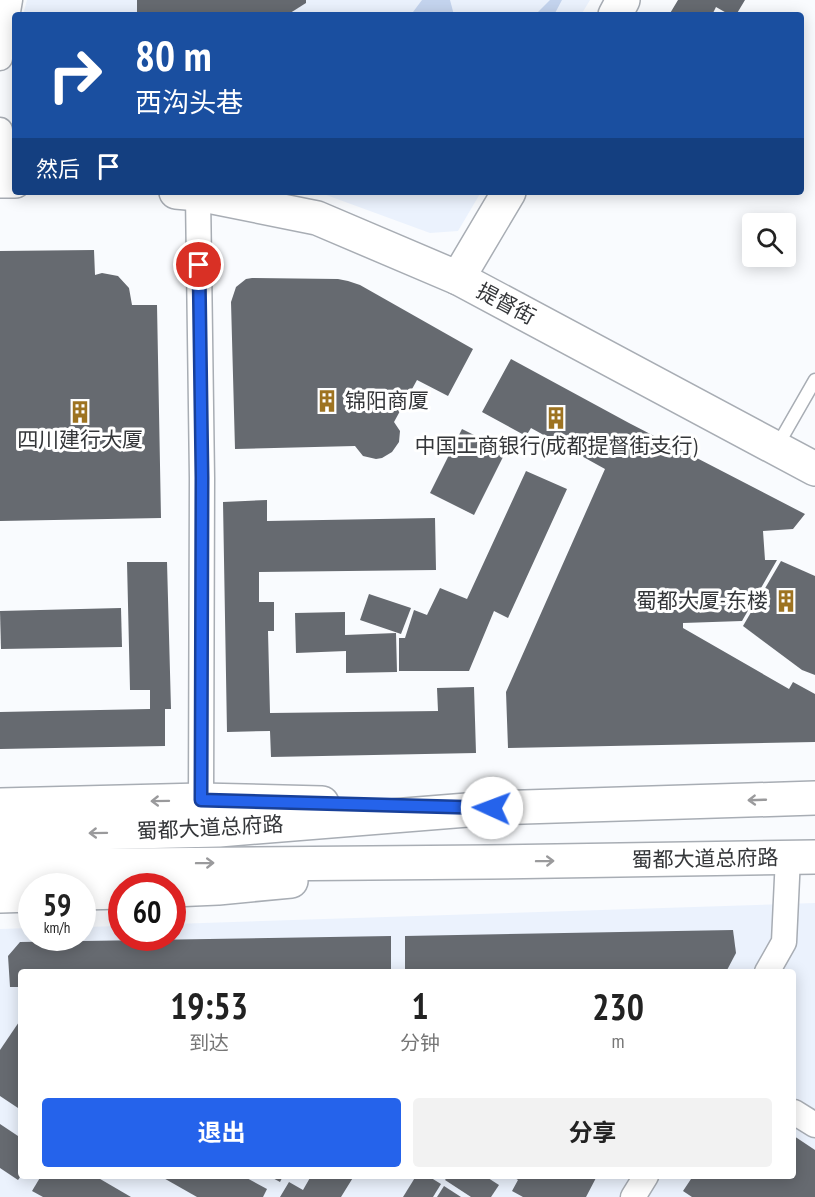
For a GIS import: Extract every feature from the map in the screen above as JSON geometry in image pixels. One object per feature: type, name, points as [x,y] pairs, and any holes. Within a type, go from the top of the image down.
[{"type":"main road","name":"提督街","points":[[197,195],[317,218],[458,278],[815,470]]},
{"type":"main road","points":[[458,278],[507,195]]},
{"type":"main road","name":"蜀都大道总府路","points":[[0,835],[219,830],[492,808],[815,798]]},
{"type":"main road","name":"蜀都大道总府路","points":[[0,805],[201,800],[492,808]]},
{"type":"main road","name":"蜀都大道总府路","points":[[0,866],[801,857]]},
{"type":"main road","name":"蜀都大道总府路","points":[[186,889],[487,862]]},
{"type":"main road","points":[[0,896],[18,895]]},
{"type":"street","points":[[0,58],[10,0]]},
{"type":"street","points":[[0,130],[6,181]]},
{"type":"street","points":[[187,195],[202,478],[201,800]]},
{"type":"street","points":[[768,969],[784,942],[801,857]]},
{"type":"street","points":[[796,1113],[815,1125]]},
{"type":"street","points":[[633,1197],[644,1179]]},
{"type":"lane","points":[[775,449],[815,380]]},
{"type":"shaded area","points":[[27,0],[590,0],[583,12],[24,12]]},
{"type":"shaded area","points":[[422,0],[450,0],[453,12],[413,12]]},
{"type":"shaded area","points":[[550,0],[562,0],[556,12],[538,12]]},
{"type":"shaded area","points":[[326,195],[479,195],[458,231],[430,233]]},
{"type":"shaded area","points":[[815,903],[815,1197],[0,1197],[0,929],[18,928],[18,951],[96,951],[96,927],[108,926],[108,951],[186,951],[186,924]]},
{"type":"building","points":[[137,0],[306,0],[306,3],[292,12],[137,12]]},
{"type":"building","points":[[678,0],[745,0],[738,12],[725,12],[716,7],[714,12],[671,12]]},
{"type":"building","name":"四川建行大厦","points":[[94,250],[95,275],[102,273],[118,276],[129,288],[132,305],[157,305],[161,518],[0,521],[0,251]]},
{"type":"building","points":[[246,279],[348,281],[360,285],[473,349],[448,396],[417,380],[394,422],[400,431],[399,442],[392,452],[382,458],[363,456],[355,446],[235,449],[231,302],[236,287]]},
{"type":"building","points":[[511,359],[805,514],[793,529],[763,531],[765,560],[777,560],[742,621],[683,623],[683,628],[789,689],[793,682],[815,694],[815,742],[508,748],[506,692],[605,469],[531,428],[526,436],[482,412]]},
{"type":"building","points":[[462,429],[506,451],[474,515],[430,493]]},
{"type":"building","points":[[526,471],[567,489],[508,618],[494,611],[469,671],[399,671],[399,638],[405,638],[414,610],[427,615],[440,588],[467,599]]},
{"type":"building","points":[[267,500],[267,521],[435,518],[436,570],[259,572],[259,602],[274,602],[274,631],[268,631],[270,713],[438,711],[437,688],[474,687],[476,753],[271,757],[270,731],[227,732],[223,502]]},
{"type":"building","name":"蜀都大厦-东楼","points":[[781,561],[815,576],[815,675],[802,670],[743,626]]},
{"type":"building","points":[[127,562],[167,562],[171,709],[165,709],[165,746],[0,749],[0,712],[150,709],[150,690],[130,690]]},
{"type":"building","points":[[369,594],[411,608],[401,634],[360,620]]},
{"type":"building","points":[[121,608],[122,647],[1,649],[0,611]]},
{"type":"building","points":[[345,612],[345,635],[396,633],[397,672],[346,673],[346,651],[296,653],[295,613]]},
{"type":"building","points":[[733,930],[736,953],[728,969],[405,969],[405,936]]},
{"type":"building","points":[[391,936],[391,969],[18,969],[18,987],[10,987],[8,956],[18,944],[18,951],[96,951],[96,941],[108,941],[108,951],[186,951],[186,939]]},
{"type":"building","points":[[18,1023],[18,1108],[0,1096],[0,1050]]},
{"type":"building","points":[[0,1124],[18,1136],[19,1179],[18,1180],[0,1168]]},
{"type":"building","points":[[796,1137],[815,1150],[815,1197],[692,1197],[683,1191],[691,1179],[796,1179]]},
{"type":"building","points":[[39,1179],[100,1179],[131,1197],[43,1197],[32,1191]]},
{"type":"building","points":[[165,1179],[249,1179],[267,1189],[263,1197],[197,1197]]},
{"type":"building","points":[[309,1179],[352,1179],[341,1197],[280,1197],[289,1182],[303,1190]]},
{"type":"building","points":[[414,1179],[433,1179],[441,1184],[433,1197],[403,1197]]},
{"type":"building","points":[[490,1179],[499,1185],[491,1197],[471,1197],[445,1180]]},
{"type":"building","points":[[516,1179],[595,1179],[586,1197],[523,1197],[512,1191]]},
{"type":"building","points":[[444,1186],[461,1197],[437,1197]]},
{"type":"place","name":"锦阳商厦","points":[[327,401]]},
{"type":"place","name":"四川建行大厦","points":[[80,412]]},
{"type":"place","name":"中国工商银行(成都提督街支行)","points":[[556,418]]},
{"type":"place","name":"蜀都大厦-东楼","points":[[786,601]]},
{"type":"route","points":[[199,265],[202,478],[201,800],[492,808]]}]
